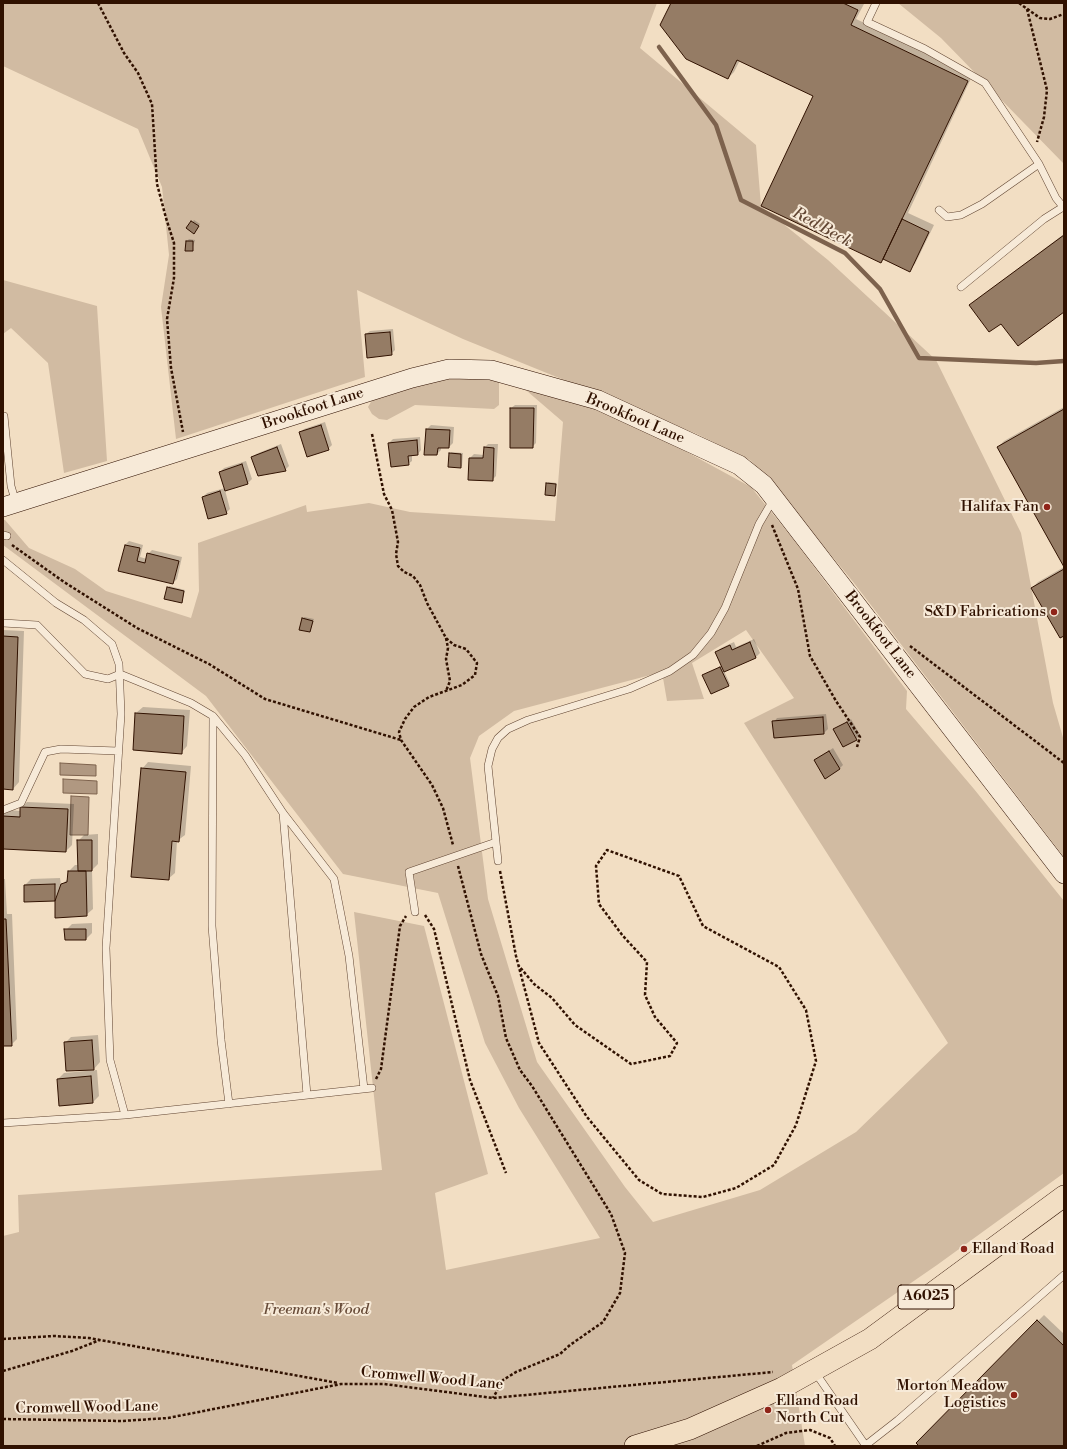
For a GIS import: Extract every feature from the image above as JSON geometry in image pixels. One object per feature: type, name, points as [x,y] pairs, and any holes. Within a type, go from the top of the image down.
[{"type":"main road","name":"A6025","points":[[635,1446],[690,1428],[782,1388],[870,1339],[1063,1198]]},
{"type":"street","name":"Brookfoot Lane","points":[[9,505],[412,378],[449,369],[491,370],[598,400],[739,465],[764,485],[770,504],[1064,874]]},
{"type":"lane","points":[[876,3],[867,22],[925,49],[985,84],[1039,164],[1056,198],[1064,208],[1044,219],[961,287]]},
{"type":"lane","points":[[939,210],[947,217],[961,215],[982,204],[1039,164]]},
{"type":"lane","points":[[4,416],[11,486],[9,505]]},
{"type":"lane","points":[[498,861],[488,766],[492,749],[498,738],[508,728],[528,720],[629,689],[670,671],[693,655],[711,633],[725,608],[759,524],[770,504]]},
{"type":"lane","points":[[3,560],[56,603],[84,620],[112,644],[119,664],[122,714],[118,751],[106,948],[110,1060],[125,1115]]},
{"type":"lane","points":[[3,623],[37,625],[85,674],[108,679],[120,674],[191,703],[213,716],[245,755],[283,813],[334,879],[349,956],[364,1090]]},
{"type":"lane","points":[[213,716],[212,926],[221,1040],[229,1104]]},
{"type":"lane","points":[[3,810],[21,803],[45,752],[60,749],[118,751]]},
{"type":"lane","points":[[283,813],[307,1096]]},
{"type":"lane","points":[[415,912],[409,872],[496,842]]},
{"type":"lane","points":[[3,1123],[125,1115],[372,1088]]},
{"type":"lane","points":[[814,1370],[866,1445],[898,1420],[1064,1276]]},
{"type":"path","points":[[98,3],[124,53],[138,73],[152,104],[157,184],[174,243],[174,278],[167,319],[176,398],[187,450]]},
{"type":"path","points":[[1019,3],[1040,18],[1050,19],[1064,14]]},
{"type":"path","points":[[1027,9],[1047,90],[1044,117],[1036,146],[1039,164]]},
{"type":"path","points":[[372,434],[384,494],[392,510],[398,542],[396,554],[398,566],[404,572],[413,576],[420,585],[427,604],[446,638],[448,648],[446,659],[450,681],[446,691]]},
{"type":"path","points":[[770,504],[798,590],[810,656],[836,701],[860,737],[857,747]]},
{"type":"path","points":[[6,538],[64,582],[137,628],[209,664],[265,699],[401,740]]},
{"type":"path","points":[[446,638],[454,645],[466,649],[477,662],[475,675],[462,685],[429,697],[414,707],[405,720],[400,732],[401,740],[432,785],[443,808],[481,954],[498,996],[506,1038],[520,1070],[532,1086],[612,1214],[625,1253],[620,1293],[603,1322],[570,1345],[560,1354],[516,1372],[503,1380],[493,1398]]},
{"type":"path","points":[[906,642],[1064,763]]},
{"type":"path","points":[[498,861],[519,966],[539,1043],[587,1117],[639,1180],[662,1194],[703,1197],[736,1188],[774,1165],[796,1125],[816,1061],[806,1010],[779,967],[703,926],[679,876],[607,850],[596,866],[599,904],[623,936],[647,962],[645,995],[655,1017],[677,1043],[670,1056],[631,1064],[575,1025],[552,998],[534,984],[519,966]]},
{"type":"path","points":[[372,1088],[381,1069],[400,926],[406,915],[415,912],[424,914],[434,929],[470,1080],[506,1173]]},
{"type":"path","points":[[3,1339],[54,1336],[100,1340],[341,1384]]},
{"type":"path","points":[[3,1371],[72,1351],[100,1340]]},
{"type":"path","name":"Cromwell Wood Lane","points":[[3,1419],[122,1421],[168,1418],[341,1384],[384,1384],[493,1398],[774,1372]]},
{"type":"path","points":[[757,1446],[786,1433],[810,1430],[830,1438],[835,1446]]},
{"type":"green space","points":[[3,3],[657,3],[640,48],[756,145],[761,206],[828,260],[936,360],[1021,533],[1053,703],[1064,741],[1064,857],[854,583],[784,498],[750,460],[697,434],[463,339],[357,290],[365,377],[176,439],[161,307],[169,255],[162,187],[138,129],[3,66]]},
{"type":"green space","points":[[898,3],[1064,3],[1064,164],[941,38]]},
{"type":"green space","points":[[3,280],[97,306],[107,461],[64,473],[48,363],[11,328],[3,334]]},
{"type":"green space","points":[[476,375],[499,382],[499,405],[494,409],[415,405],[387,420],[379,419],[372,414],[368,407],[374,397],[444,376]]},
{"type":"green space","name":"Freeman's Wood","points":[[529,386],[617,414],[751,487],[793,539],[907,691],[906,709],[974,789],[1064,901],[1064,1173],[937,1265],[792,1365],[805,1446],[3,1446],[3,1236],[19,1232],[18,1195],[382,1170],[354,912],[424,926],[488,1174],[435,1193],[446,1270],[600,1238],[519,1108],[485,1043],[438,893],[343,874],[206,696],[3,545],[3,520],[5,520],[29,548],[75,569],[106,591],[191,618],[199,591],[198,543],[306,505],[307,512],[369,503],[410,512],[555,521],[563,422],[527,391]],"holes":[[[746,630],[794,698],[744,723],[948,1043],[856,1132],[760,1190],[653,1222],[625,1187],[537,1062],[488,899],[470,758],[479,736],[514,711],[662,672],[667,701],[704,699],[692,663]]]},
{"type":"shaded area","points":[[60,763],[96,765],[96,776],[60,775]]},
{"type":"shaded area","points":[[63,779],[97,781],[97,794],[63,793]]},
{"type":"shaded area","points":[[71,796],[89,797],[88,835],[70,835]]},
{"type":"building","points":[[671,3],[843,3],[858,10],[851,25],[968,81],[881,263],[761,206],[813,96],[737,60],[728,79],[686,59],[660,25]]},
{"type":"building","points":[[902,219],[929,232],[910,272],[883,259]]},
{"type":"building","points":[[191,221],[199,226],[194,234],[186,228]]},
{"type":"building","points":[[1064,235],[1064,312],[1018,346],[1001,324],[989,332],[969,305]]},
{"type":"building","points":[[186,241],[193,241],[193,251],[185,251]]},
{"type":"building","points":[[390,332],[392,355],[367,358],[365,334]]},
{"type":"building","points":[[510,408],[534,408],[533,448],[510,448]]},
{"type":"building","name":"Halifax Fan","points":[[1064,409],[1064,567],[997,447]]},
{"type":"building","points":[[321,425],[329,450],[307,457],[299,432]]},
{"type":"building","points":[[426,429],[450,430],[449,448],[438,448],[437,455],[424,455]]},
{"type":"building","points":[[417,440],[418,455],[408,456],[409,465],[391,467],[388,443]]},
{"type":"building","points":[[277,447],[286,471],[258,476],[251,457]]},
{"type":"building","points":[[484,447],[494,448],[493,481],[468,480],[469,458],[483,458]]},
{"type":"building","points":[[449,453],[461,454],[461,468],[448,467]]},
{"type":"building","points":[[242,464],[248,484],[225,491],[219,472]]},
{"type":"building","points":[[546,483],[556,484],[555,496],[545,495]]},
{"type":"building","points":[[220,491],[227,514],[208,519],[202,497]]},
{"type":"building","points":[[125,545],[140,548],[137,561],[145,563],[147,553],[179,561],[173,584],[118,571]]},
{"type":"building","name":"S&D Fabrications","points":[[1064,569],[1064,636],[1060,638],[1031,588]]},
{"type":"building","points":[[167,587],[184,591],[182,603],[164,599]]},
{"type":"building","points":[[302,618],[313,621],[310,632],[299,630]]},
{"type":"building","points":[[3,636],[18,637],[13,790],[3,789]]},
{"type":"building","points":[[750,642],[756,658],[724,672],[715,652],[730,645],[732,650]]},
{"type":"building","points":[[720,667],[729,686],[711,694],[702,675]]},
{"type":"building","points":[[135,713],[184,716],[182,754],[133,750]]},
{"type":"building","points":[[823,717],[824,734],[774,738],[772,721]]},
{"type":"building","points":[[847,722],[857,740],[843,747],[833,729]]},
{"type":"building","points":[[829,751],[840,769],[825,779],[814,760]]},
{"type":"building","points":[[141,768],[186,772],[179,842],[172,841],[169,880],[131,877]]},
{"type":"building","points":[[20,807],[68,809],[66,852],[3,849],[3,816],[20,817]]},
{"type":"building","points":[[77,840],[92,840],[92,871],[78,871]]},
{"type":"building","points":[[68,871],[86,871],[87,916],[55,918],[55,901],[61,884],[67,882]]},
{"type":"building","points":[[55,884],[55,901],[24,902],[24,885]]},
{"type":"building","points":[[3,919],[6,919],[12,1046],[3,1046]]},
{"type":"building","points":[[64,929],[86,929],[86,940],[65,940]]},
{"type":"building","points":[[92,1040],[94,1070],[66,1071],[64,1042]]},
{"type":"building","points":[[91,1076],[93,1103],[59,1106],[57,1079]]},
{"type":"building","name":"Morton Meadow Logistics","points":[[1037,1320],[1064,1346],[1064,1446],[919,1446],[916,1443]]},
{"type":"waterway","name":"Red Beck","points":[[659,47],[716,125],[741,200],[845,253],[880,289],[919,358],[1036,363],[1064,361]]},
{"type":"place","name":"Halifax Fan","points":[[1047,507]]},
{"type":"place","name":"S&D Fabrications","points":[[1054,612]]},
{"type":"place","name":"Elland Road","points":[[964,1249]]},
{"type":"place","name":"Morton Meadow Logistics","points":[[1014,1395]]},
{"type":"place","name":"Elland Road North Cut","points":[[768,1410]]}]
